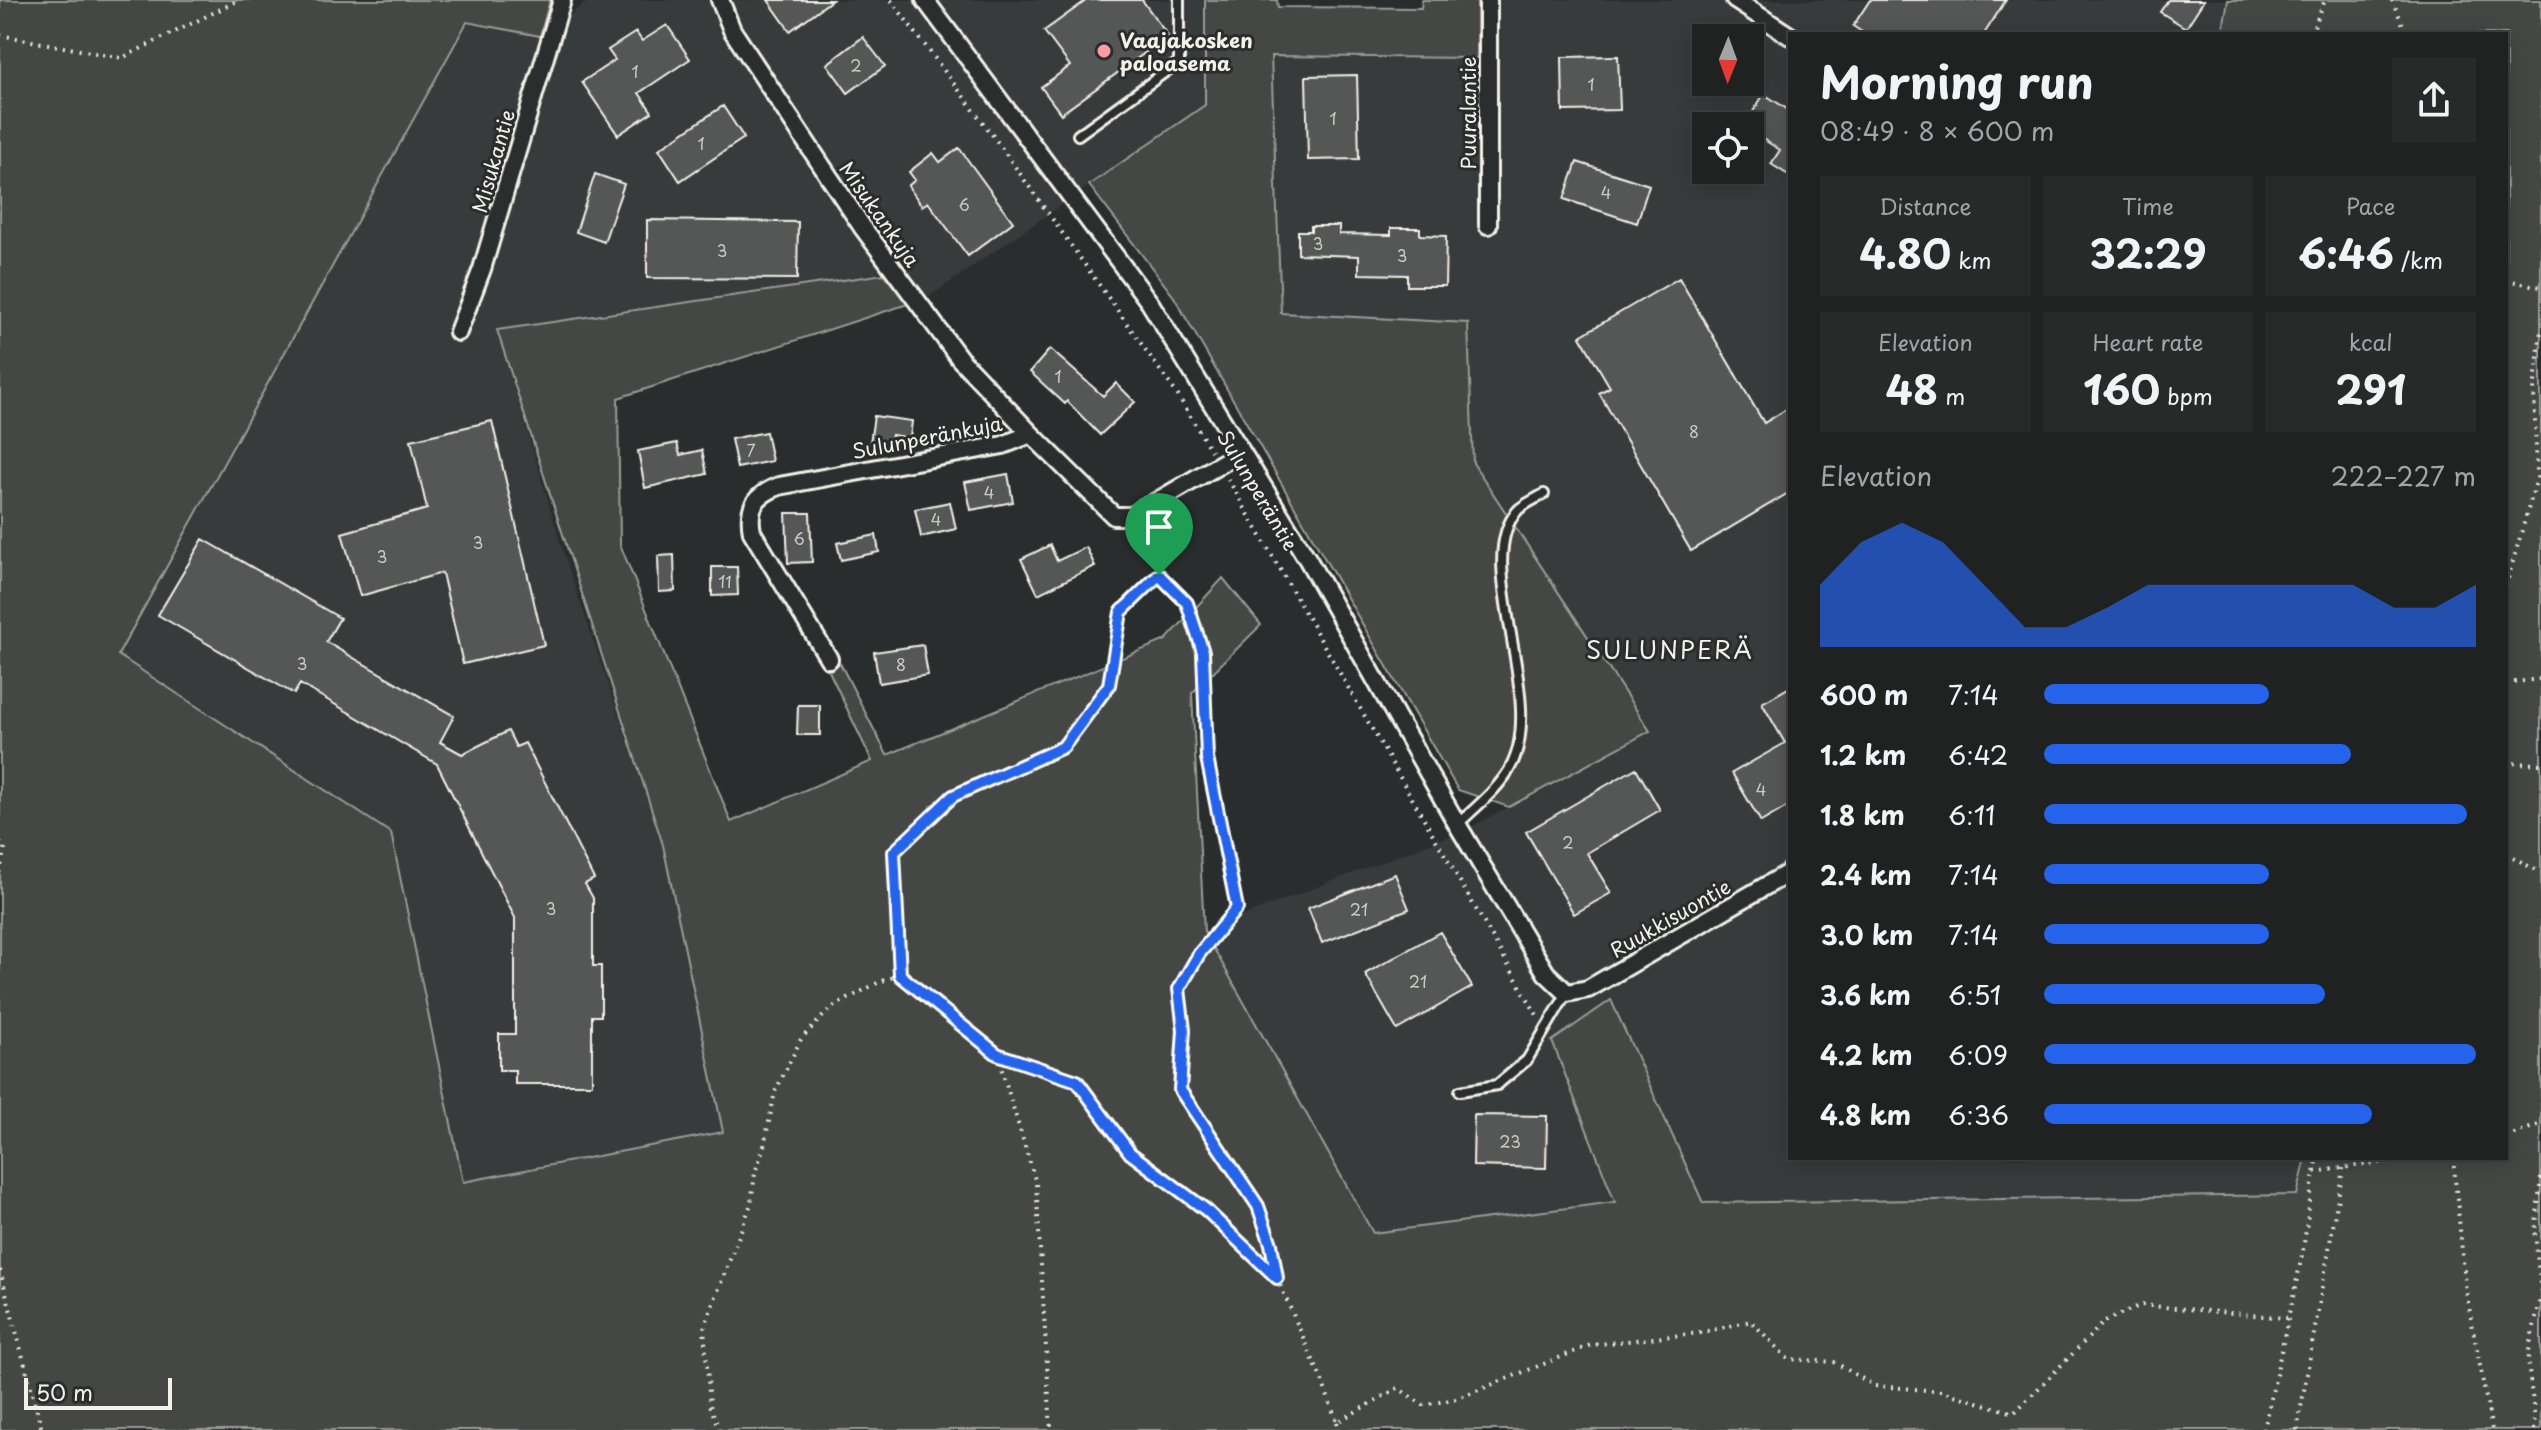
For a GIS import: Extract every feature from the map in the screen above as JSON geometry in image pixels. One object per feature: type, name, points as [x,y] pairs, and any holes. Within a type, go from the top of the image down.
[{"type":"street","name":"Misukantie","points":[[458,332],[482,269],[562,0]]},
{"type":"street","name":"Misukankuja","points":[[720,0],[732,30],[863,228],[960,359],[1031,434]]},
{"type":"street","name":"Sulunperäntie","points":[[925,0],[1150,303],[1308,560],[1457,824],[1546,973],[1567,993]]},
{"type":"street","name":"Puuralantie","points":[[1488,0],[1488,225]]},
{"type":"street","points":[[1735,0],[1788,35]]},
{"type":"street","name":"Sulunperänkuja","points":[[829,659],[752,532],[752,508],[762,493],[779,486],[1003,445],[1031,434],[1114,516],[1132,516],[1241,452]]},
{"type":"street","name":"Ruukkisuontie","points":[[1567,993],[1588,989],[1788,873]]},
{"type":"lane","points":[[1078,135],[1179,62],[1179,0]]},
{"type":"lane","points":[[1457,824],[1485,800],[1510,768],[1521,733],[1518,674],[1502,578],[1505,537],[1517,511],[1544,494]]},
{"type":"lane","points":[[1460,1091],[1497,1085],[1527,1060],[1567,993]]},
{"type":"path","points":[[0,35],[122,58],[239,0]]},
{"type":"path","name":"Sulunperäntie","points":[[891,0],[991,133],[1177,394],[1545,1030]]},
{"type":"path","points":[[2312,32],[2325,0]]},
{"type":"path","points":[[2392,0],[2406,32]]},
{"type":"path","points":[[2508,280],[2541,287]]},
{"type":"path","points":[[2508,579],[2537,478],[2534,391],[2541,330]]},
{"type":"path","points":[[1147,507],[1159,575],[1187,603],[1203,652],[1207,758],[1237,908],[1199,954],[1179,989],[1184,1030],[1180,1090],[1258,1206],[1271,1244],[1277,1278],[1321,1378],[1339,1430]]},
{"type":"path","points":[[1159,575],[1121,612],[1109,685],[1063,747],[953,796],[894,852],[900,975],[997,1054],[1077,1081],[1130,1153],[1206,1210],[1277,1278]]},
{"type":"path","points":[[2508,683],[2541,679]]},
{"type":"path","points":[[2508,763],[2541,764]]},
{"type":"path","points":[[0,842],[5,847],[0,872]]},
{"type":"path","points":[[2508,854],[2541,873]]},
{"type":"path","points":[[719,1430],[710,1405],[704,1328],[751,1204],[755,1173],[775,1092],[801,1039],[831,1008],[879,982],[900,975]]},
{"type":"path","points":[[997,1054],[1036,1183],[1051,1430]]},
{"type":"path","points":[[2508,1136],[2541,1124]]},
{"type":"path","points":[[2264,1430],[2303,1251],[2317,1160]]},
{"type":"path","points":[[2297,1430],[2345,1160]]},
{"type":"path","points":[[2314,1172],[2397,1160]]},
{"type":"path","points":[[2453,1160],[2466,1291],[2492,1430]]},
{"type":"path","points":[[2534,1430],[2536,1408],[2529,1381],[2529,1350],[2541,1295],[2535,1233],[2541,1178]]},
{"type":"path","points":[[0,1270],[42,1430]]},
{"type":"path","points":[[1337,1422],[1398,1388],[1423,1405],[1456,1399],[1591,1345],[1699,1333],[1751,1321],[1788,1359],[1834,1362],[1875,1386],[1941,1391],[2014,1413],[2105,1321],[2141,1305],[2287,1318]]},
{"type":"shaded area","points":[[0,0],[550,0],[540,36],[467,22],[118,655],[391,833],[463,1182],[723,1132],[663,845],[497,330],[884,274],[908,304],[618,398],[620,544],[731,822],[872,761],[829,671],[840,663],[887,755],[1166,640],[1223,578],[1261,625],[1192,693],[1204,931],[1373,1233],[1615,1202],[1552,1041],[1611,1000],[1703,1203],[2297,1195],[2306,1160],[2508,1160],[2508,32],[2222,32],[2228,0],[2541,0],[2541,1430],[0,1430]]},
{"type":"shaded area","points":[[590,0],[1205,0],[1205,105],[926,299],[901,267],[884,274],[497,330],[563,551],[663,845],[723,1133],[462,1182],[391,833],[118,655],[467,21],[540,36]]},
{"type":"shaded area","points":[[1205,0],[1277,0],[1278,7],[1421,8],[1422,0],[1477,0],[1477,58],[1271,56],[1281,313],[1468,323],[1473,463],[1650,731],[1509,807],[1458,790],[1174,297],[1089,185],[1205,105]]},
{"type":"shaded area","points":[[1496,0],[2228,0],[2222,32],[1788,32],[1788,1160],[2306,1160],[2298,1195],[1702,1203],[1611,1000],[1552,1041],[1615,1202],[1372,1233],[1204,931],[1469,828],[1650,731],[1473,463],[1468,324],[1281,314],[1270,56],[1494,57]]},
{"type":"building","points":[[768,0],[832,0],[790,31]]},
{"type":"building","name":"Vaajakosken paloasema","points":[[1087,0],[1142,0],[1168,36],[1061,114],[1041,87],[1070,66],[1044,31]]},
{"type":"building","points":[[1870,0],[2006,0],[1985,32],[1862,32],[1853,26]]},
{"type":"building","points":[[2168,0],[2204,0],[2186,28],[2160,12]]},
{"type":"building","points":[[667,25],[690,59],[639,93],[652,112],[618,135],[582,82],[615,60],[608,50],[636,32],[642,41]]},
{"type":"building","points":[[863,37],[885,66],[848,93],[827,64]]},
{"type":"building","points":[[1618,56],[1620,110],[1563,111],[1562,57]]},
{"type":"building","points":[[1357,75],[1359,159],[1308,160],[1306,76]]},
{"type":"building","points":[[1764,94],[1788,110],[1788,175],[1771,164],[1780,150],[1764,140],[1764,112],[1753,112]]},
{"type":"building","points":[[723,106],[744,138],[680,181],[659,149]]},
{"type":"building","points":[[959,148],[1013,222],[968,256],[928,202],[922,206],[908,186],[915,180],[909,172],[933,153],[940,162]]},
{"type":"building","points":[[1577,162],[1649,185],[1637,223],[1564,199]]},
{"type":"building","points":[[595,174],[624,184],[604,242],[576,232]]},
{"type":"building","points":[[647,220],[798,222],[797,279],[647,278]]},
{"type":"building","points":[[1311,226],[1339,226],[1339,234],[1391,235],[1391,228],[1420,228],[1420,235],[1446,236],[1445,286],[1407,286],[1407,275],[1359,274],[1359,256],[1298,254],[1298,231],[1311,231]]},
{"type":"building","points":[[1679,278],[1764,423],[1788,408],[1788,493],[1691,551],[1599,393],[1610,387],[1580,336]]},
{"type":"building","points":[[1050,349],[1103,396],[1116,383],[1135,402],[1100,435],[1067,401],[1065,404],[1030,372]]},
{"type":"building","points":[[874,416],[912,421],[910,438],[892,435],[890,446],[870,443]]},
{"type":"building","points":[[492,421],[544,645],[463,664],[442,573],[360,596],[342,533],[427,509],[411,440]]},
{"type":"building","points":[[766,432],[772,461],[737,468],[731,439]]},
{"type":"building","points":[[677,443],[680,455],[702,450],[707,474],[645,488],[638,451]]},
{"type":"building","points":[[1008,474],[1013,502],[971,510],[965,482]]},
{"type":"building","points":[[950,502],[956,529],[921,537],[915,509]]},
{"type":"building","points":[[786,513],[810,513],[812,562],[788,563]]},
{"type":"building","points":[[876,535],[879,552],[841,560],[837,543]]},
{"type":"building","points":[[203,539],[340,618],[326,642],[454,716],[440,742],[462,754],[508,731],[516,747],[525,743],[594,879],[585,884],[593,898],[593,966],[601,966],[601,1016],[592,1016],[592,1084],[515,1084],[515,1070],[499,1070],[499,1034],[515,1034],[515,918],[437,764],[300,684],[294,694],[158,615]]},
{"type":"building","points":[[1050,545],[1057,561],[1086,547],[1095,566],[1038,594],[1021,559]]},
{"type":"building","points":[[674,555],[675,591],[659,592],[658,556]]},
{"type":"building","points":[[712,567],[737,567],[738,595],[712,596]]},
{"type":"building","points":[[923,645],[928,675],[879,683],[874,652]]},
{"type":"building","points":[[1788,688],[1788,806],[1761,822],[1732,773],[1785,743],[1762,703]]},
{"type":"building","points":[[798,705],[820,705],[820,735],[797,735]]},
{"type":"building","points":[[1636,768],[1660,810],[1587,853],[1611,893],[1574,914],[1526,832]]},
{"type":"building","points":[[1395,874],[1409,909],[1322,943],[1308,908]]},
{"type":"building","points":[[1440,932],[1472,987],[1397,1030],[1365,974]]},
{"type":"building","points":[[1474,1115],[1547,1116],[1546,1168],[1473,1166]]},
{"type":"place","name":"Vaajakosken paloasema","points":[[1104,51]]},
{"type":"district","name":"SULUNPERÄ","points":[[1670,649]]},
{"type":"route","points":[[1159,575],[1187,603],[1203,652],[1207,758],[1237,908],[1199,954],[1179,989],[1184,1030],[1180,1090],[1258,1206],[1271,1244],[1277,1278],[1206,1210],[1130,1153],[1077,1081],[997,1054],[900,975],[894,852],[953,796],[1063,747],[1109,685],[1121,612],[1159,575]]}]
